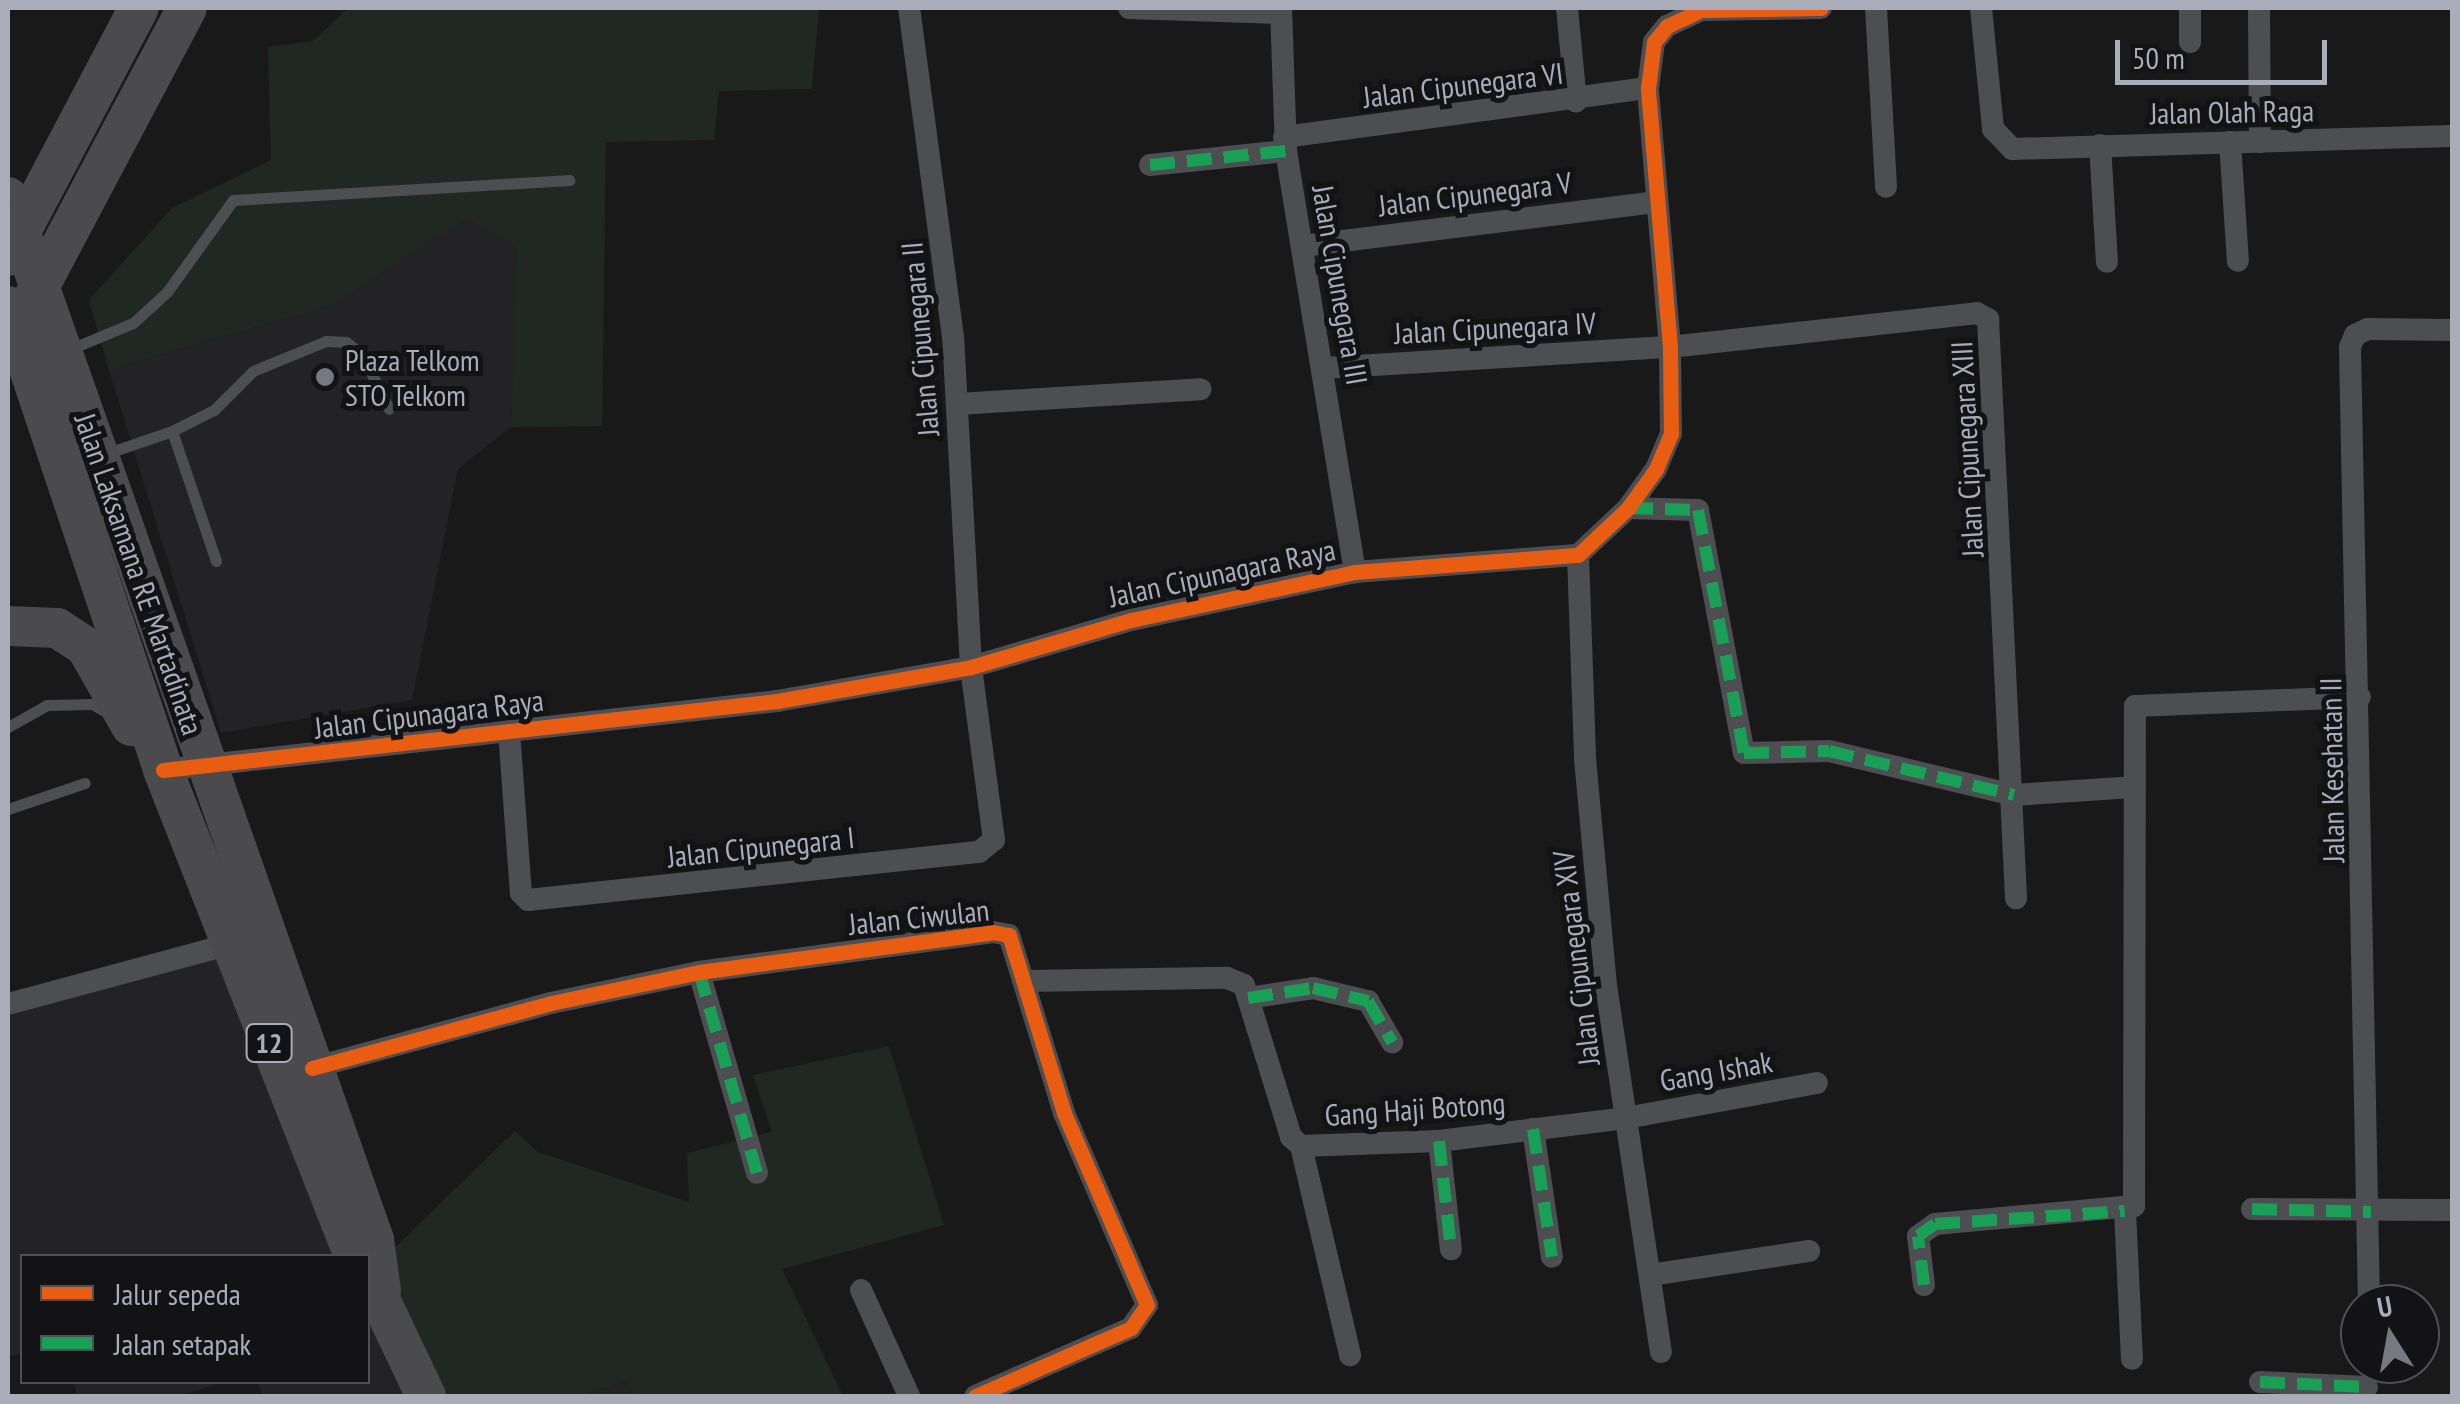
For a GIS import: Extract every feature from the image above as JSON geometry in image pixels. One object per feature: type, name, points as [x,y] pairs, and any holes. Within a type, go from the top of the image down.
[{"type":"highway","points":[[8,256],[140,8]]},
{"type":"highway","points":[[8,346],[187,8]]},
{"type":"highway","name":"Jalan Laksamana RE Martadinata","points":[[8,197],[374,1240],[374,1282],[426,1396]]},
{"type":"highway","name":"Jalan Laksamana RE Martadinata","points":[[8,306],[163,770],[353,1254]]},
{"type":"highway","points":[[8,626],[57,628],[86,647],[128,722],[163,770]]},
{"type":"street","name":"Jalan Cipunegara II","points":[[909,8],[958,404],[971,667]]},
{"type":"street","points":[[1129,8],[1281,10]]},
{"type":"street","points":[[1567,8],[1576,102]]},
{"type":"street","points":[[1578,555],[1628,508],[1656,469],[1670,434],[1670,348],[1654,202],[1648,88],[1654,42],[1667,26],[1703,9],[1821,8]]},
{"type":"street","points":[[1876,8],[1886,186]]},
{"type":"street","name":"Jalan Olah Raga","points":[[1982,8],[1993,129],[2012,149],[2452,136]]},
{"type":"street","points":[[2190,8],[2190,42]]},
{"type":"street","points":[[2259,8],[2260,142]]},
{"type":"street","name":"Jalan Cipunegara III","points":[[1281,10],[1285,144],[1355,572]]},
{"type":"street","name":"Jalan Cipunegara VI","points":[[1150,165],[1648,88]]},
{"type":"street","points":[[2230,142],[2238,262]]},
{"type":"street","points":[[2100,145],[2107,262]]},
{"type":"street","name":"Jalan Cipunegara V","points":[[1303,246],[1654,202]]},
{"type":"street","name":"Jalan Cipunegara XIII","points":[[1670,348],[1977,313],[1988,319],[2016,898]]},
{"type":"street","name":"Jalan Kesehatan II","points":[[2369,1284],[2371,1212],[2350,347],[2354,335],[2368,330],[2452,330]]},
{"type":"street","name":"Jalan Cipunegara IV","points":[[1324,368],[1670,348]]},
{"type":"street","points":[[958,404],[1201,389]]},
{"type":"street","points":[[1628,508],[1698,510],[1744,754],[1829,751],[2014,795],[2133,787]]},
{"type":"street","name":"Jalan Cipunagara Raya","points":[[163,770],[205,762],[395,748],[777,701],[971,667],[1131,620],[1355,572],[1578,555]]},
{"type":"street","name":"Jalan Cipunegara XIV","points":[[1578,555],[1586,760],[1626,1118],[1661,1352]]},
{"type":"street","name":"Jalan Cipunegara I","points":[[509,731],[522,892],[528,900],[979,852],[994,840],[971,667]]},
{"type":"street","points":[[1924,1285],[1918,1236],[1935,1224],[2125,1211],[2134,1206],[2135,706],[2360,697]]},
{"type":"street","name":"Jalan Ciwulan","points":[[312,1068],[550,1003],[700,972],[993,932],[1009,936],[1064,1113],[1148,1304],[1130,1328],[975,1396]]},
{"type":"street","points":[[8,1004],[230,944]]},
{"type":"street","points":[[700,972],[757,1174]]},
{"type":"street","points":[[1025,981],[1227,978],[1244,984],[1248,998],[1313,988],[1368,1002],[1392,1042]]},
{"type":"street","name":"Gang Haji Botong","points":[[1248,998],[1292,1138],[1301,1146],[1439,1141],[1626,1118]]},
{"type":"street","name":"Gang Ishak","points":[[1626,1118],[1817,1083]]},
{"type":"street","points":[[1534,1129],[1552,1256]]},
{"type":"street","points":[[1439,1141],[1452,1249]]},
{"type":"street","points":[[1301,1146],[1350,1355]]},
{"type":"street","points":[[2252,1208],[2452,1210]]},
{"type":"street","points":[[2125,1211],[2132,1358]]},
{"type":"street","points":[[1650,1275],[1809,1251]]},
{"type":"street","points":[[861,1290],[909,1396]]},
{"type":"street","points":[[2260,1382],[2340,1382]]},
{"type":"lane","points":[[62,353],[133,323],[168,292],[233,200],[568,180]]},
{"type":"lane","points":[[98,458],[172,431],[214,410],[253,371],[326,341],[346,342],[362,354],[388,408]]},
{"type":"lane","points":[[172,431],[216,561]]},
{"type":"lane","points":[[8,728],[47,705],[92,704],[128,722]]},
{"type":"lane","points":[[8,809],[85,783]]},
{"type":"shaded area","points":[[348,8],[819,8],[812,89],[719,91],[714,140],[606,142],[602,426],[511,427],[517,248],[467,218],[335,304],[109,370],[89,300],[171,209],[271,160],[268,47],[313,41]]},
{"type":"shaded area","points":[[467,217],[518,247],[511,427],[458,469],[412,700],[221,733],[109,370],[335,304]]},
{"type":"shaded area","points":[[257,942],[440,1396],[263,1396],[258,1384],[370,1384],[370,1254],[20,1254],[20,1354],[8,1357],[8,1000]]},
{"type":"shaded area","points":[[889,1046],[944,1225],[782,1269],[843,1396],[634,1396],[628,1381],[579,1396],[440,1396],[385,1257],[515,1131],[538,1152],[689,1202],[687,1153],[772,1132],[753,1075]]},
{"type":"shaded area","points":[[629,1381],[634,1396],[579,1396]]},
{"type":"shaded area","points":[[74,1384],[217,1384],[180,1396],[78,1396]]},
{"type":"marked path","points":[[1150,165],[1286,151]]},
{"type":"marked path","points":[[1628,508],[1698,510],[1744,753],[1829,751],[2014,795]]},
{"type":"marked path","points":[[699,972],[757,1173]]},
{"type":"marked path","points":[[1248,998],[1313,988],[1368,1001],[1392,1042]]},
{"type":"marked path","points":[[1533,1129],[1552,1257]]},
{"type":"marked path","points":[[1439,1141],[1451,1249]]},
{"type":"marked path","points":[[2252,1209],[2371,1212]]},
{"type":"marked path","points":[[1924,1285],[1918,1236],[1935,1224],[2125,1211]]},
{"type":"marked path","points":[[2260,1382],[2367,1387]]},
{"type":"cycle path","points":[[163,770],[777,701],[971,667],[1131,620],[1355,572],[1578,555],[1628,508],[1656,469],[1671,434],[1670,347],[1648,88],[1654,42],[1667,26],[1702,10],[1821,8]]},
{"type":"cycle path","points":[[312,1068],[551,1003],[699,972],[993,932],[1009,935],[1064,1113],[1147,1305],[1131,1328],[975,1396]]},
{"type":"place","name":"Plaza Telkom STO Telkom","points":[[325,377]]}]
